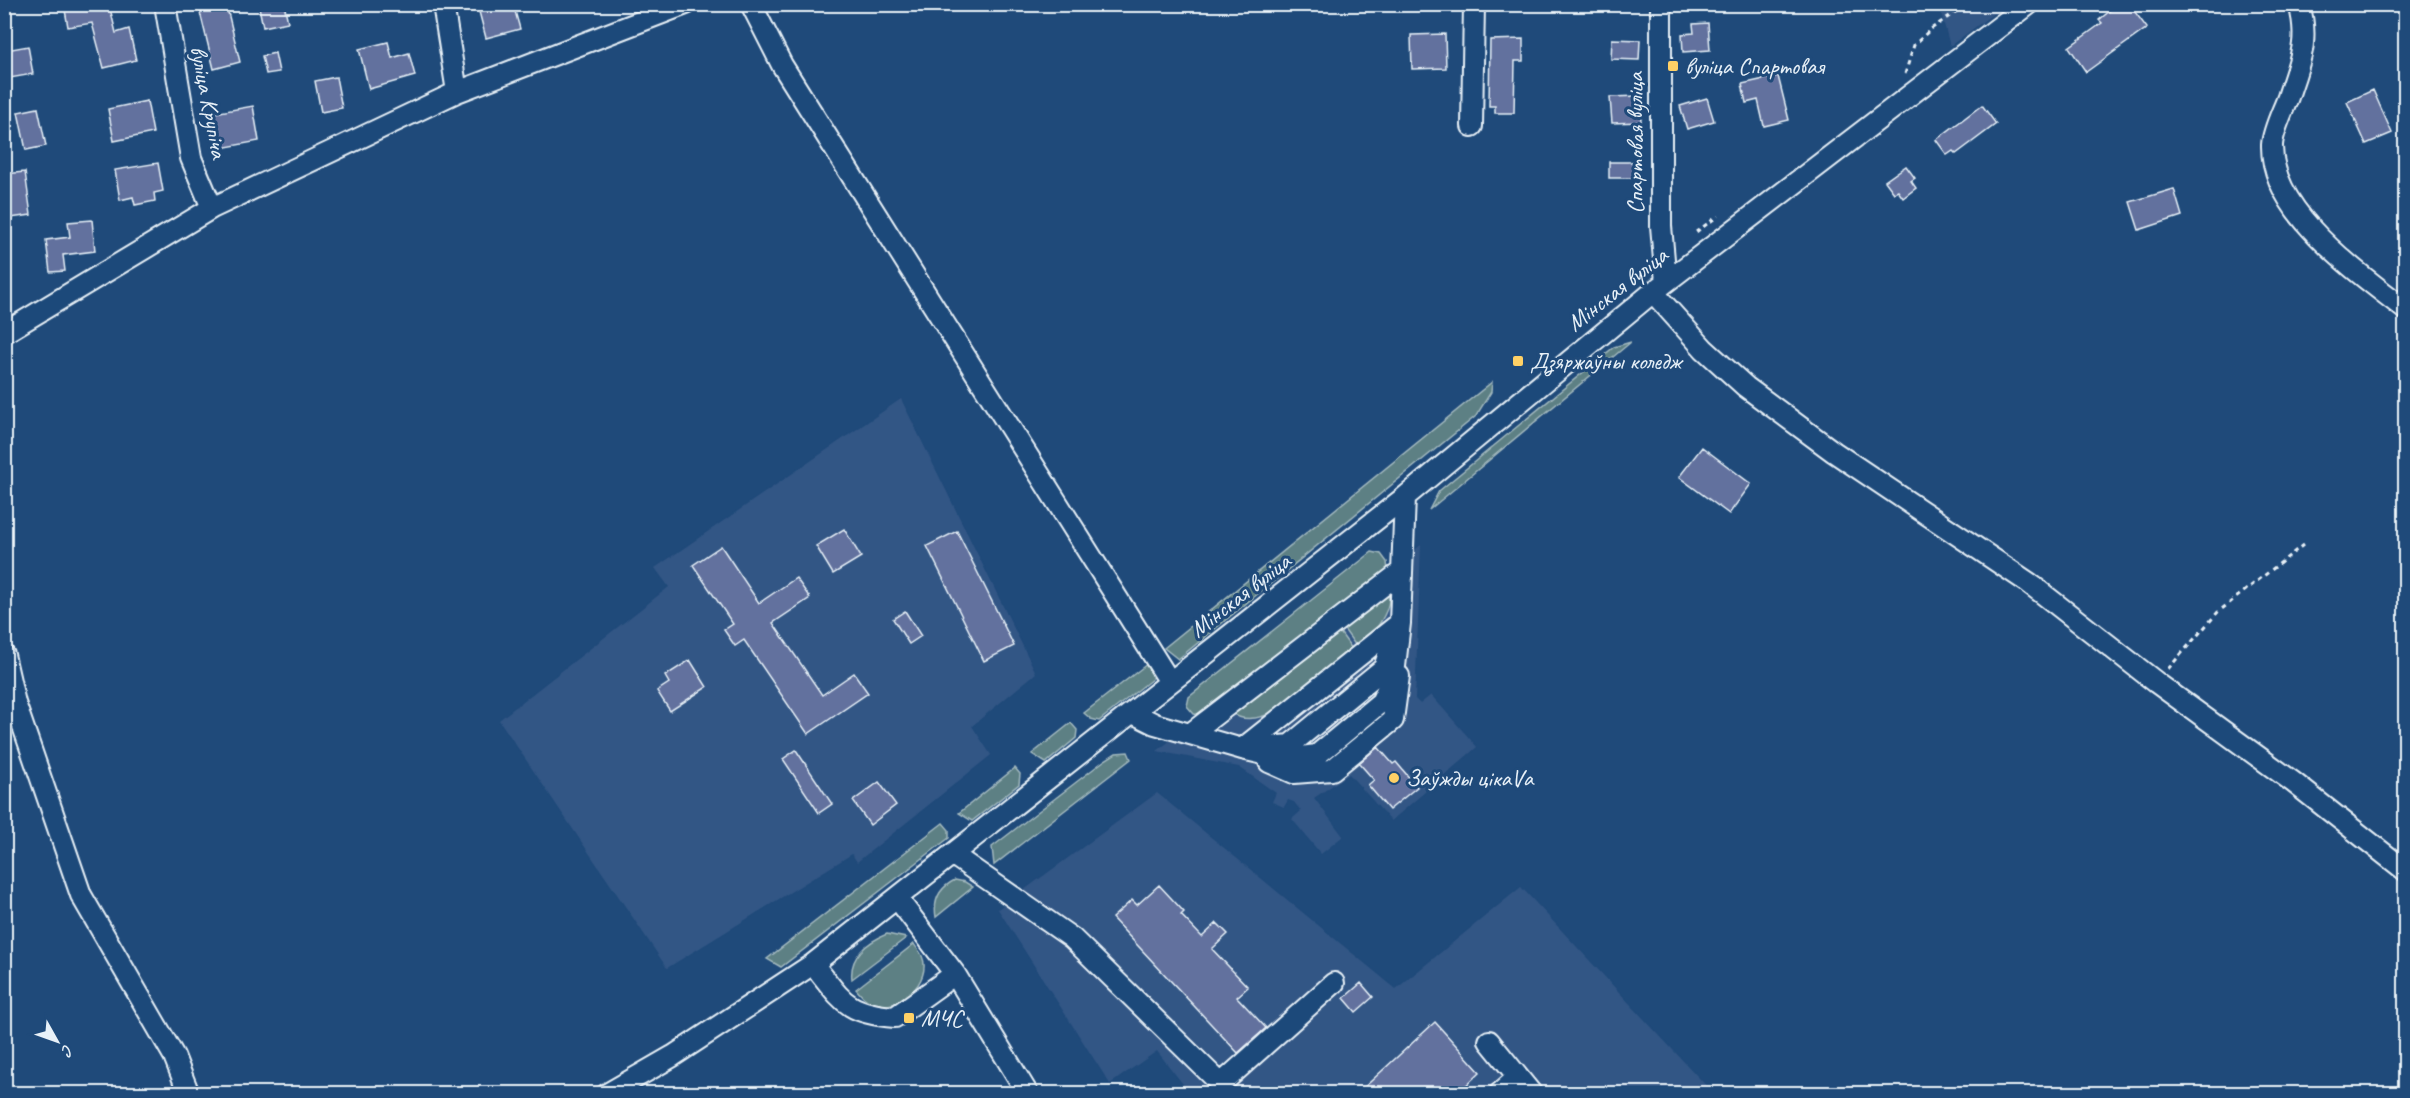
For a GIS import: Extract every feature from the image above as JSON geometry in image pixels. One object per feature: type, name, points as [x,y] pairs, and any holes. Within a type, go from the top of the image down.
[{"type":"street","name":"вуліца Крупіча","points":[[165,4],[191,158],[212,208]]},
{"type":"street","points":[[443,4],[457,92]]},
{"type":"street","points":[[4,333],[212,208],[457,92],[686,4]]},
{"type":"street","points":[[751,4],[782,65],[1170,682]]},
{"type":"street","points":[[1472,126],[1474,4]]},
{"type":"street","name":"Спартовая вуліца","points":[[1660,287],[1661,4]]},
{"type":"street","name":"Мінская вуліца","points":[[606,1094],[673,1056],[813,964],[1404,497],[1660,287],[2029,4]]},
{"type":"street","points":[[2299,4],[2306,44],[2272,144],[2278,177],[2296,213],[2354,268],[2406,310]]},
{"type":"street","points":[[1660,287],[1704,349],[1746,387],[1834,452],[2029,583],[2157,683],[2293,782],[2406,871]]},
{"type":"street","points":[[1133,713],[1155,723],[1242,749],[1286,759],[1317,755],[1381,702],[1394,675],[1400,623],[1404,497]]},
{"type":"street","points":[[1190,734],[1402,571]]},
{"type":"street","points":[[1242,749],[1400,623]]},
{"type":"street","points":[[4,656],[15,703],[81,895],[174,1056],[189,1094]]},
{"type":"street","points":[[953,855],[1072,938],[1221,1084],[1334,983]]},
{"type":"street","points":[[897,898],[955,974],[1028,1094]]},
{"type":"street","points":[[813,964],[852,1009],[895,1017],[955,974]]},
{"type":"street","points":[[1489,1041],[1532,1094]]},
{"type":"street","points":[[1499,1094],[1518,1077]]},
{"type":"path","points":[[1896,81],[1905,74],[1914,45],[1931,29],[1967,4]]},
{"type":"path","points":[[1696,232],[1723,213]]},
{"type":"path","points":[[2157,683],[2218,612],[2303,545]]},
{"type":"shaded area","points":[[1939,4],[2005,5],[1950,46]]},
{"type":"shaded area","points":[[901,399],[1036,673],[972,726],[991,755],[857,862],[852,854],[667,968],[499,720],[669,587],[655,568]]},
{"type":"shaded area","points":[[1421,545],[1415,699],[1420,704],[1431,695],[1477,747],[1391,821],[1349,774],[1314,798],[1343,836],[1321,854],[1292,819],[1301,811],[1294,802],[1288,800],[1284,807],[1272,802],[1276,793],[1239,767],[1157,751]]},
{"type":"shaded area","points":[[1157,793],[1396,989],[1521,887],[1713,1093],[1190,1093],[1157,1051],[1110,1084],[998,909]]},
{"type":"green space","points":[[1631,342],[1429,510],[1439,491],[1614,347]]},
{"type":"green space","points":[[1492,382],[1491,392],[1476,416],[1178,659],[1164,648]]},
{"type":"green space","points":[[1372,552],[1381,554],[1387,562],[1388,572],[1204,715],[1194,714],[1187,706],[1189,697]]},
{"type":"green space","points":[[1387,593],[1389,599],[1385,614],[1375,631],[1359,650],[1343,628]]},
{"type":"green space","points":[[1339,631],[1355,653],[1313,687],[1277,710],[1259,717],[1244,718],[1231,712],[1252,695],[1255,698]]},
{"type":"green space","points":[[1147,664],[1152,671],[1152,679],[1099,721],[1091,719],[1084,713]]},
{"type":"green space","points":[[1071,723],[1077,730],[1076,738],[1046,763],[1032,754]]},
{"type":"green space","points":[[1128,752],[1131,759],[994,865],[992,847],[1105,760],[1116,753]]},
{"type":"green space","points":[[1015,768],[1020,774],[1019,784],[972,821],[959,813]]},
{"type":"green space","points":[[943,823],[949,830],[949,838],[781,967],[767,959]]},
{"type":"green space","points":[[955,880],[973,887],[936,917],[935,905],[938,895]]},
{"type":"green space","points":[[887,934],[906,938],[852,979],[856,957],[866,946]]},
{"type":"green space","points":[[914,944],[921,953],[924,966],[918,985],[911,993],[893,1004],[883,1006],[866,1000],[856,989]]},
{"type":"building","points":[[94,4],[109,4],[116,33],[129,29],[136,60],[104,68],[92,23],[68,27],[65,10]]},
{"type":"building","points":[[198,4],[226,4],[240,62],[214,69]]},
{"type":"building","points":[[284,4],[288,22],[263,27],[259,7]]},
{"type":"building","points":[[477,4],[513,4],[520,29],[486,38]]},
{"type":"building","points":[[2118,4],[2129,4],[2147,28],[2086,72],[2069,47],[2102,23],[2099,20]]},
{"type":"building","points":[[1708,23],[1710,50],[1683,52],[1682,34],[1694,33],[1693,24]]},
{"type":"building","points":[[1445,34],[1446,68],[1412,69],[1411,35]]},
{"type":"building","points":[[1523,39],[1523,61],[1515,61],[1514,113],[1495,113],[1495,106],[1489,106],[1490,40]]},
{"type":"building","points":[[1612,39],[1640,40],[1639,60],[1611,59]]},
{"type":"building","points":[[388,42],[392,58],[409,53],[415,76],[369,89],[359,49]]},
{"type":"building","points":[[28,46],[33,74],[10,78],[6,50]]},
{"type":"building","points":[[275,53],[279,72],[266,74],[262,56]]},
{"type":"building","points":[[1778,76],[1789,120],[1764,126],[1758,100],[1746,103],[1742,84]]},
{"type":"building","points":[[336,77],[342,108],[321,112],[315,81]]},
{"type":"building","points":[[2373,90],[2392,133],[2366,144],[2347,102]]},
{"type":"building","points":[[1640,96],[1641,122],[1612,123],[1610,97]]},
{"type":"building","points":[[1707,98],[1714,121],[1687,129],[1680,106]]},
{"type":"building","points":[[147,101],[153,133],[114,141],[108,109]]},
{"type":"building","points":[[1982,105],[1996,124],[1956,154],[1953,151],[1947,155],[1936,140]]},
{"type":"building","points":[[253,106],[259,141],[221,148],[214,113]]},
{"type":"building","points":[[38,108],[46,146],[26,150],[18,112]]},
{"type":"building","points":[[1609,162],[1637,162],[1637,178],[1609,178]]},
{"type":"building","points":[[158,163],[163,191],[154,193],[155,201],[135,205],[133,197],[120,200],[115,170]]},
{"type":"building","points":[[1906,166],[1915,178],[1911,181],[1916,188],[1903,198],[1898,191],[1894,193],[1885,181]]},
{"type":"building","points":[[25,172],[31,215],[4,219],[4,174]]},
{"type":"building","points":[[2174,189],[2182,216],[2139,230],[2130,202]]},
{"type":"building","points":[[92,220],[95,251],[63,255],[65,271],[50,272],[46,240],[70,237],[68,222]]},
{"type":"building","points":[[1702,447],[1751,484],[1729,514],[1679,477]]},
{"type":"building","points":[[844,529],[861,557],[833,574],[816,546]]},
{"type":"building","points":[[957,531],[1014,646],[984,661],[927,546]]},
{"type":"building","points":[[721,546],[759,603],[796,578],[810,598],[773,623],[822,695],[854,673],[868,693],[808,734],[744,640],[735,646],[724,630],[733,624],[693,565]]},
{"type":"building","points":[[905,611],[921,636],[909,644],[893,619]]},
{"type":"building","points":[[690,660],[707,687],[670,711],[657,691],[669,683],[665,676]]},
{"type":"building","points":[[1378,747],[1393,764],[1396,762],[1417,787],[1389,810],[1368,785],[1374,780],[1359,763]]},
{"type":"building","points":[[796,750],[832,804],[819,813],[783,759]]},
{"type":"building","points":[[879,782],[896,805],[870,825],[853,801]]},
{"type":"building","points":[[1159,885],[1184,912],[1181,915],[1202,937],[1217,923],[1228,934],[1212,949],[1248,987],[1237,997],[1266,1028],[1238,1053],[1112,918],[1132,900],[1137,905]]},
{"type":"building","points":[[1361,983],[1373,997],[1356,1012],[1344,998]]},
{"type":"building","points":[[1435,1022],[1480,1072],[1457,1094],[1357,1094]]},
{"type":"place","name":"вуліца Спартовая","points":[[1673,66]]},
{"type":"place","name":"Дзяржаўны коледж","points":[[1518,361]]},
{"type":"place","name":"Заўжды цікаVа","points":[[1394,778]]},
{"type":"place","name":"МЧС","points":[[909,1018]]}]
